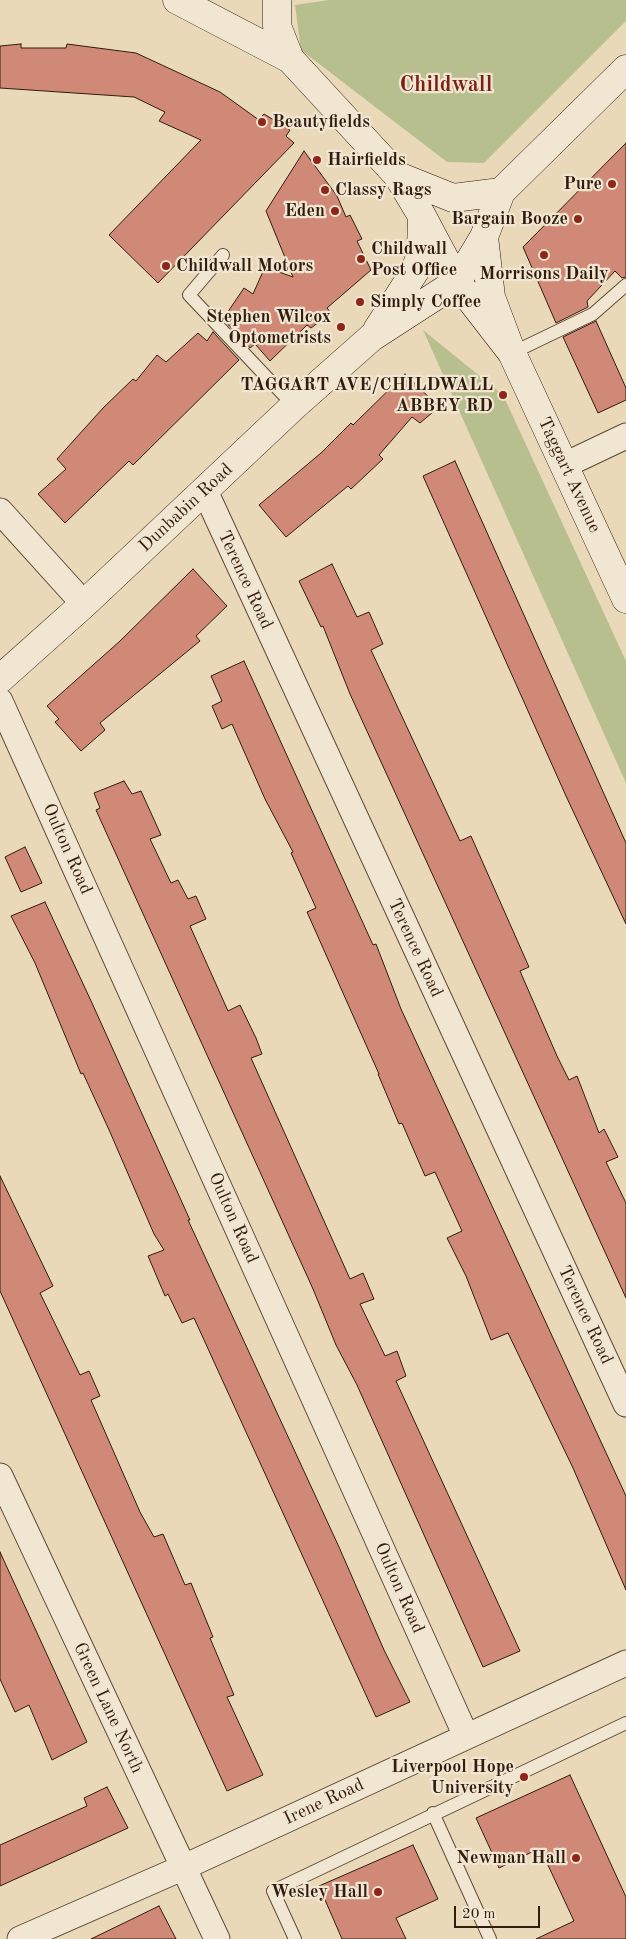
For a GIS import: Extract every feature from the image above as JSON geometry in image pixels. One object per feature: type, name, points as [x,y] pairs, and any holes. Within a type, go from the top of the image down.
[{"type":"street","points":[[177,0],[290,59],[398,176],[453,198],[501,192]]},
{"type":"street","points":[[277,0],[277,26],[290,59]]},
{"type":"street","points":[[457,282],[484,238],[501,192],[626,69]]},
{"type":"street","name":"Taggart Avenue","points":[[398,176],[422,216],[457,282],[512,353]]},
{"type":"street","name":"Dunbabin Road","points":[[372,337],[415,271],[421,253],[422,216]]},
{"type":"street","name":"Taggart Avenue","points":[[484,238],[491,297],[512,353],[626,599]]},
{"type":"street","name":"Dunbabin Road","points":[[0,679],[84,604],[294,406],[372,337],[457,282]]},
{"type":"street","points":[[565,465],[626,436]]},
{"type":"street","name":"Terence Road","points":[[204,491],[626,1404]]},
{"type":"street","points":[[0,511],[84,604]]},
{"type":"street","name":"Oulton Road","points":[[0,700],[466,1736]]},
{"type":"street","name":"Green Lane North","points":[[0,1476],[182,1868],[217,1939]]},
{"type":"street","name":"Irene Road","points":[[20,1939],[182,1868],[626,1663]]},
{"type":"lane","points":[[223,255],[189,295],[294,406]]},
{"type":"lane","points":[[512,353],[593,314],[626,285]]},
{"type":"lane","points":[[295,1939],[272,1890],[626,1723]]},
{"type":"lane","points":[[433,1813],[490,1939]]},
{"type":"green space","points":[[329,0],[626,0],[626,21],[484,163],[447,162],[301,50],[295,5]]},
{"type":"green space","points":[[423,330],[503,395],[626,661],[626,783]]},
{"type":"building","points":[[21,44],[21,48],[66,48],[67,44],[136,53],[220,92],[259,120],[264,114],[290,130],[286,136],[294,143],[158,283],[109,235],[201,140],[159,121],[165,112],[134,97],[0,88],[0,46]]},
{"type":"building","points":[[626,143],[626,277],[622,278],[615,271],[587,301],[588,307],[556,323],[523,247]]},
{"type":"building","points":[[304,151],[337,196],[346,217],[350,215],[362,239],[357,241],[371,270],[327,308],[331,313],[311,328],[307,325],[270,361],[255,344],[250,348],[223,319],[244,288],[253,294],[265,267],[293,277],[266,211]]},
{"type":"building","points":[[596,321],[626,388],[626,400],[598,413],[563,337]]},
{"type":"building","points":[[213,332],[239,360],[133,465],[129,461],[65,523],[38,494],[66,469],[57,459],[103,408],[133,379],[136,381],[157,355],[166,362],[198,333],[207,341]]},
{"type":"building","points":[[405,374],[439,407],[420,423],[412,417],[379,455],[383,459],[351,489],[348,486],[286,537],[259,505],[321,453],[351,423],[353,425]]},
{"type":"building","points":[[455,461],[626,843],[626,924],[566,796],[423,476]]},
{"type":"building","points":[[332,564],[357,617],[369,612],[383,644],[371,650],[460,841],[471,836],[529,967],[520,971],[557,1056],[569,1080],[577,1076],[599,1133],[604,1129],[618,1157],[606,1162],[626,1203],[626,1298],[350,694],[323,626],[321,627],[299,581]]},
{"type":"building","points":[[193,569],[227,606],[196,636],[200,641],[100,723],[105,730],[81,751],[55,722],[59,719],[47,706],[120,641]]},
{"type":"building","points":[[244,661],[373,945],[376,944],[401,1009],[626,1496],[626,1590],[573,1468],[508,1333],[491,1340],[466,1276],[447,1238],[462,1231],[435,1172],[425,1176],[402,1123],[399,1124],[379,1074],[307,912],[316,908],[291,853],[293,852],[265,799],[232,724],[222,729],[212,706],[222,701],[211,676]]},
{"type":"building","points":[[124,781],[132,794],[141,791],[161,835],[150,839],[171,883],[178,880],[188,899],[196,896],[206,919],[190,926],[228,1011],[240,1005],[256,1038],[262,1054],[251,1058],[350,1279],[363,1273],[374,1299],[360,1304],[385,1356],[397,1351],[406,1376],[396,1381],[520,1651],[483,1667],[96,810],[100,808],[94,793]]},
{"type":"building","points":[[25,847],[42,883],[21,892],[5,857]]},
{"type":"building","points":[[45,902],[190,1220],[188,1220],[339,1547],[384,1650],[410,1702],[376,1717],[194,1318],[182,1323],[168,1294],[165,1296],[148,1256],[164,1250],[154,1234],[110,1132],[83,1073],[81,1074],[35,963],[11,916]]},
{"type":"building","points":[[0,1176],[53,1286],[40,1293],[80,1375],[89,1371],[100,1396],[91,1400],[140,1512],[154,1537],[163,1534],[185,1585],[191,1583],[213,1637],[210,1638],[234,1695],[227,1697],[263,1775],[227,1791],[0,1291]]},
{"type":"building","points":[[0,1552],[87,1742],[52,1760],[29,1705],[15,1712],[0,1679]]},
{"type":"building","name":"Newman Hall","points":[[570,1775],[626,1897],[626,1939],[536,1939],[574,1921],[540,1848],[499,1868],[476,1818]]},
{"type":"building","points":[[107,1787],[128,1828],[0,1886],[0,1845],[87,1806],[84,1798]]},
{"type":"building","name":"Wesley Hall","points":[[413,1845],[438,1899],[396,1918],[406,1939],[342,1939],[319,1886]]},
{"type":"building","points":[[159,1906],[176,1939],[91,1939]]},
{"type":"place","name":"Beautyfields","points":[[262,122]]},
{"type":"place","name":"Hairfields","points":[[317,160]]},
{"type":"place","name":"Pure","points":[[612,184]]},
{"type":"place","name":"Classy Rags","points":[[325,190]]},
{"type":"place","name":"Eden","points":[[335,211]]},
{"type":"place","name":"Bargain Booze","points":[[578,219]]},
{"type":"place","name":"Morrisons Daily","points":[[544,255]]},
{"type":"place","name":"Childwall Post Office","points":[[361,259]]},
{"type":"place","name":"Childwall Motors","points":[[166,266]]},
{"type":"place","name":"Simply Coffee","points":[[360,302]]},
{"type":"place","name":"Stephen Wilcox Optometrists","points":[[341,327]]},
{"type":"place","name":"TAGGART AVE/CHILDWALL ABBEY RD","points":[[503,395]]},
{"type":"place","name":"Liverpool Hope University","points":[[524,1777]]},
{"type":"place","name":"Newman Hall","points":[[576,1858]]},
{"type":"place","name":"Wesley Hall","points":[[378,1892]]},
{"type":"district","name":"Childwall","points":[[446,85]]}]
